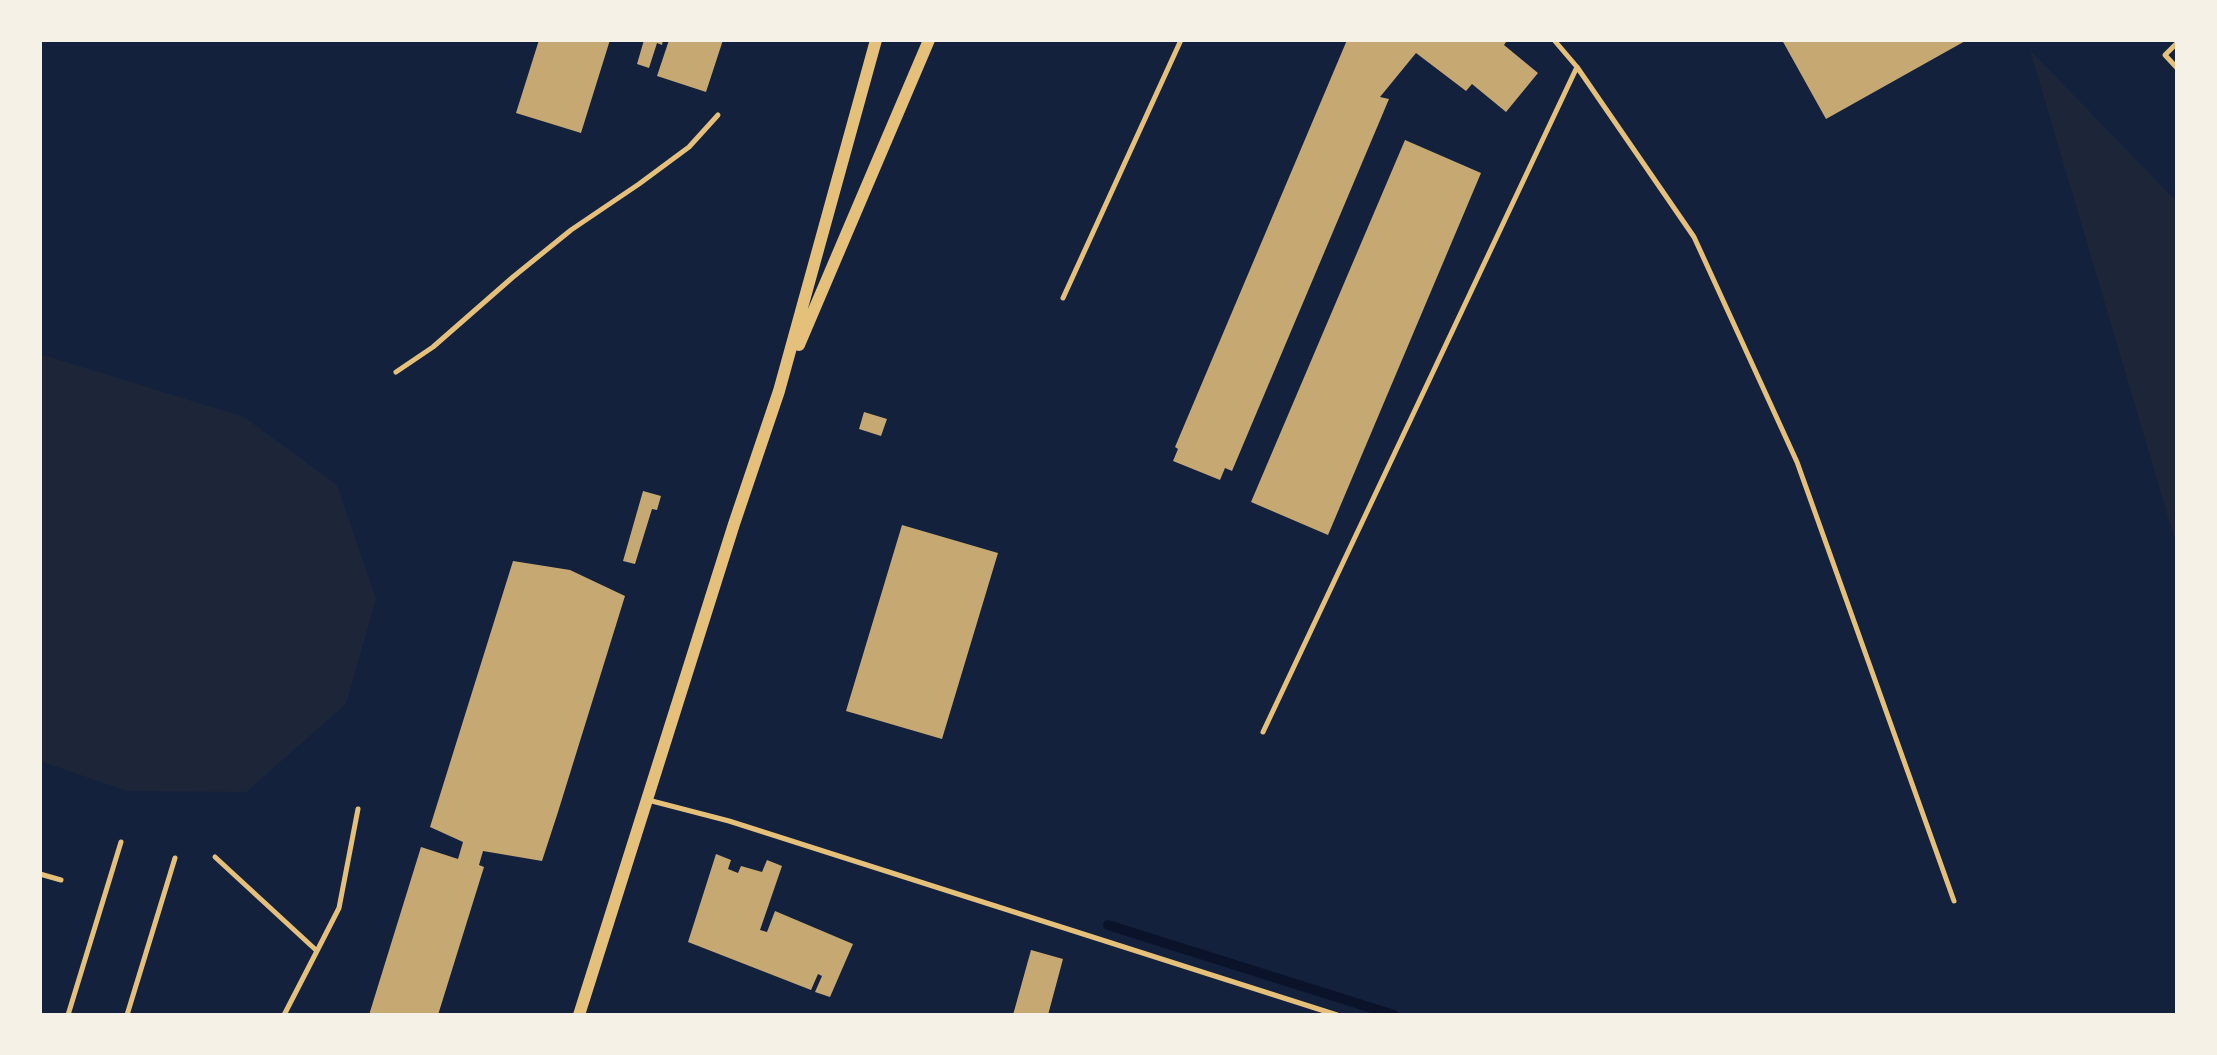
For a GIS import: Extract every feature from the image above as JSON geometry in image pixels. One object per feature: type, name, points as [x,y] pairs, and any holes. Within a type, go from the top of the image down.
[{"type":"street","points":[[579,1015],[734,524],[779,391],[876,40]]},
{"type":"street","points":[[779,391],[929,40]]},
{"type":"lane","points":[[1063,298],[1181,40]]},
{"type":"lane","points":[[1554,40],[1577,67],[1694,237],[1797,462],[1954,901]]},
{"type":"lane","points":[[2177,43],[2165,55],[2177,68]]},
{"type":"lane","points":[[1263,732],[1577,67]]},
{"type":"lane","points":[[396,372],[433,347],[513,276],[571,230],[689,146],[718,115]]},
{"type":"lane","points":[[647,799],[729,821],[1337,1015]]},
{"type":"lane","points":[[284,1015],[339,908],[358,809]]},
{"type":"lane","points":[[68,1015],[121,842]]},
{"type":"lane","points":[[127,1015],[175,858]]},
{"type":"lane","points":[[215,858],[317,951]]},
{"type":"lane","points":[[40,874],[61,880]]},
{"type":"shaded area","points":[[2030,50],[2177,202],[2177,547]]},
{"type":"shaded area","points":[[40,354],[244,417],[337,485],[376,599],[346,704],[246,792],[127,791],[40,761]]},
{"type":"building","points":[[539,40],[610,40],[581,133],[516,113]]},
{"type":"building","points":[[644,40],[663,40],[662,45],[657,43],[649,68],[637,64]]},
{"type":"building","points":[[669,40],[723,40],[706,92],[657,76]]},
{"type":"building","points":[[1347,40],[1504,40],[1504,45],[1538,73],[1506,112],[1472,84],[1466,91],[1416,53],[1380,97],[1389,99],[1232,471],[1225,468],[1220,480],[1173,461],[1178,449],[1175,447]]},
{"type":"building","points":[[1782,40],[1967,40],[1826,119]]},
{"type":"building","points":[[1405,140],[1481,173],[1328,535],[1251,502]]},
{"type":"building","points":[[864,412],[887,419],[881,436],[859,429]]},
{"type":"building","points":[[643,491],[661,496],[657,510],[652,509],[635,564],[623,561]]},
{"type":"building","points":[[902,525],[998,553],[942,739],[846,711]]},
{"type":"building","points":[[513,561],[570,570],[625,596],[558,812],[542,861],[483,851],[479,865],[484,867],[438,1015],[369,1015],[421,847],[458,859],[463,842],[430,827]]},
{"type":"building","points":[[716,854],[731,860],[728,869],[738,873],[741,866],[762,872],[767,860],[782,866],[760,930],[767,932],[775,911],[853,944],[830,997],[815,992],[822,976],[818,974],[811,990],[688,942]]},
{"type":"building","points":[[1031,950],[1063,959],[1048,1015],[1013,1015]]},
{"type":"waterway","points":[[1108,925],[1394,1015]]}]
